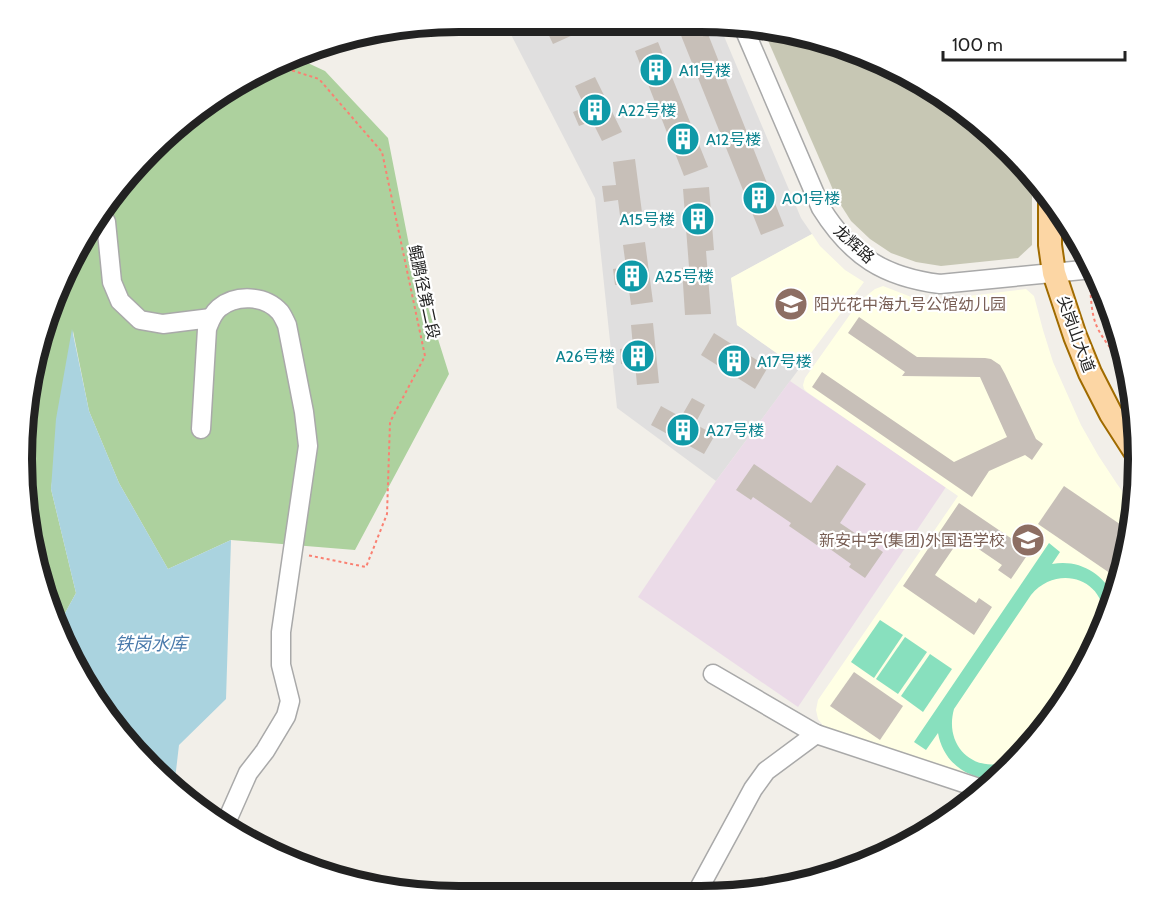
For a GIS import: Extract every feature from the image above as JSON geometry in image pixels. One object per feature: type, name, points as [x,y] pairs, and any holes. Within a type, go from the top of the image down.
[{"type":"main road","name":"尖岗山大道","points":[[1050,213],[1050,245],[1102,371],[1125,413]]},
{"type":"main road","name":"尖岗山大道","points":[[1064,235],[1062,273],[1075,336],[1090,374],[1127,439]]},
{"type":"street","name":"龙辉路","points":[[746,34],[821,208],[846,242],[862,256],[899,276],[919,282],[940,284],[1062,273],[1086,275]]},
{"type":"street","points":[[105,219],[112,282],[120,302],[140,320],[163,324],[211,318]]},
{"type":"street","points":[[201,429],[207,329],[211,318],[219,308],[245,298],[258,299],[269,304],[280,312],[287,325],[304,412],[308,446],[280,632],[281,665],[290,701],[286,716],[265,751],[248,773],[228,818]]},
{"type":"street","points":[[713,674],[816,734],[974,786]]},
{"type":"street","points":[[700,886],[753,789],[766,771],[816,734]]},
{"type":"path","name":"鲲鹏径第二段","points":[[286,68],[319,79],[382,152],[425,356],[390,422],[387,514],[366,567],[292,552]]},
{"type":"path","points":[[1091,287],[1095,321],[1114,354]]},
{"type":"shaded area","points":[[510,32],[722,32],[801,218],[812,234],[731,278],[737,325],[799,369],[716,481],[617,408],[595,198]]},
{"type":"shaded area","points":[[766,37],[811,46],[864,64],[938,103],[982,137],[1032,190],[1032,245],[1018,258],[941,266],[916,262],[891,253],[870,239],[851,221],[837,199]]},
{"type":"shaded area","name":"阳光花中海九号公馆幼儿园","points":[[812,234],[820,246],[845,270],[864,282],[799,369],[737,325],[731,278]]},
{"type":"shaded area","name":"新安中学(集团)外国语学校","points":[[883,286],[919,300],[936,300],[1026,289],[1034,296],[1053,362],[1081,425],[1126,496],[1113,569],[1095,622],[1083,647],[1056,696],[1022,740],[979,782],[833,731],[824,727],[818,719],[816,710],[818,700],[958,496],[804,389],[805,378],[856,306],[875,289]]},
{"type":"shaded area","points":[[790,381],[946,487],[798,707],[638,597],[716,481]]},
{"type":"green space","points":[[303,61],[325,71],[388,138],[410,250],[449,374],[355,550],[231,540],[168,569],[119,483],[89,411],[73,331],[51,489],[76,593],[62,618],[46,569],[32,486],[32,431],[35,403],[46,348],[64,295],[103,221],[137,177],[177,137],[221,103]]},
{"type":"green space","points":[[1049,543],[1060,552],[1052,564],[1080,566],[1096,574],[1108,587],[1102,604],[1098,595],[1079,580],[1067,578],[1042,585],[1031,595],[954,709],[952,724],[954,738],[960,749],[969,758],[981,763],[999,763],[984,778],[966,773],[951,761],[945,753],[938,733],[926,750],[914,742]]},
{"type":"green space","points":[[880,620],[903,635],[874,678],[851,662]]},
{"type":"green space","points":[[905,637],[927,652],[898,694],[876,679]]},
{"type":"green space","points":[[930,654],[952,669],[923,712],[901,696]]},
{"type":"water","name":"铁岗水库","points":[[72,329],[89,411],[119,483],[168,569],[231,540],[226,699],[179,745],[175,778],[137,740],[103,696],[62,618],[76,593],[51,489],[56,419]]},
{"type":"building","points":[[547,32],[572,32],[573,35],[553,44]]},
{"type":"building","points":[[707,32],[784,226],[761,235],[680,33]]},
{"type":"building","points":[[658,42],[708,167],[684,176],[635,51]]},
{"type":"building","name":"A22号楼","points":[[595,77],[622,132],[602,141],[592,121],[579,126],[573,112],[585,107],[575,86]]},
{"type":"building","points":[[635,159],[643,220],[621,223],[618,200],[604,202],[602,186],[616,185],[613,162]]},
{"type":"building","points":[[709,187],[714,250],[706,251],[711,314],[685,315],[682,268],[689,267],[683,189]]},
{"type":"building","name":"A25号楼","points":[[645,242],[653,302],[631,305],[628,283],[615,285],[613,269],[626,267],[623,245]]},
{"type":"building","points":[[859,317],[917,357],[985,358],[1000,365],[1036,439],[1043,444],[1032,460],[1025,455],[989,471],[972,497],[812,387],[822,372],[954,462],[1007,437],[980,377],[902,376],[905,372],[848,333]]},
{"type":"building","name":"A26号楼","points":[[653,323],[659,383],[637,385],[635,363],[621,364],[620,349],[633,347],[631,325]]},
{"type":"building","name":"A17号楼","points":[[714,333],[768,367],[755,389],[701,355]]},
{"type":"building","name":"A27号楼","points":[[692,398],[705,405],[695,424],[715,435],[704,454],[651,425],[661,406],[681,417]]},
{"type":"building","points":[[754,464],[811,503],[837,465],[866,484],[840,523],[883,552],[865,578],[849,567],[851,564],[823,544],[821,548],[789,526],[791,523],[753,497],[751,500],[736,490]]},
{"type":"building","points":[[1064,486],[1122,526],[1111,574],[1038,524]]},
{"type":"building","points":[[959,503],[1030,551],[1011,579],[998,570],[1002,565],[961,537],[935,575],[976,603],[979,598],[992,607],[974,635],[903,586]]},
{"type":"building","points":[[854,672],[903,706],[880,740],[830,706]]},
{"type":"place","name":"A11号楼","points":[[656,70]]},
{"type":"place","name":"A22号楼","points":[[595,110]]},
{"type":"place","name":"A12号楼","points":[[683,139]]},
{"type":"place","name":"A01号楼","points":[[759,198]]},
{"type":"place","name":"A15号楼","points":[[698,219]]},
{"type":"place","name":"A25号楼","points":[[632,276]]},
{"type":"place","name":"阳光花中海九号公馆幼儿园","points":[[791,304]]},
{"type":"place","name":"A26号楼","points":[[638,356]]},
{"type":"place","name":"A17号楼","points":[[734,361]]},
{"type":"place","name":"A27号楼","points":[[683,430]]},
{"type":"place","name":"新安中学(集团)外国语学校","points":[[1028,540]]}]
